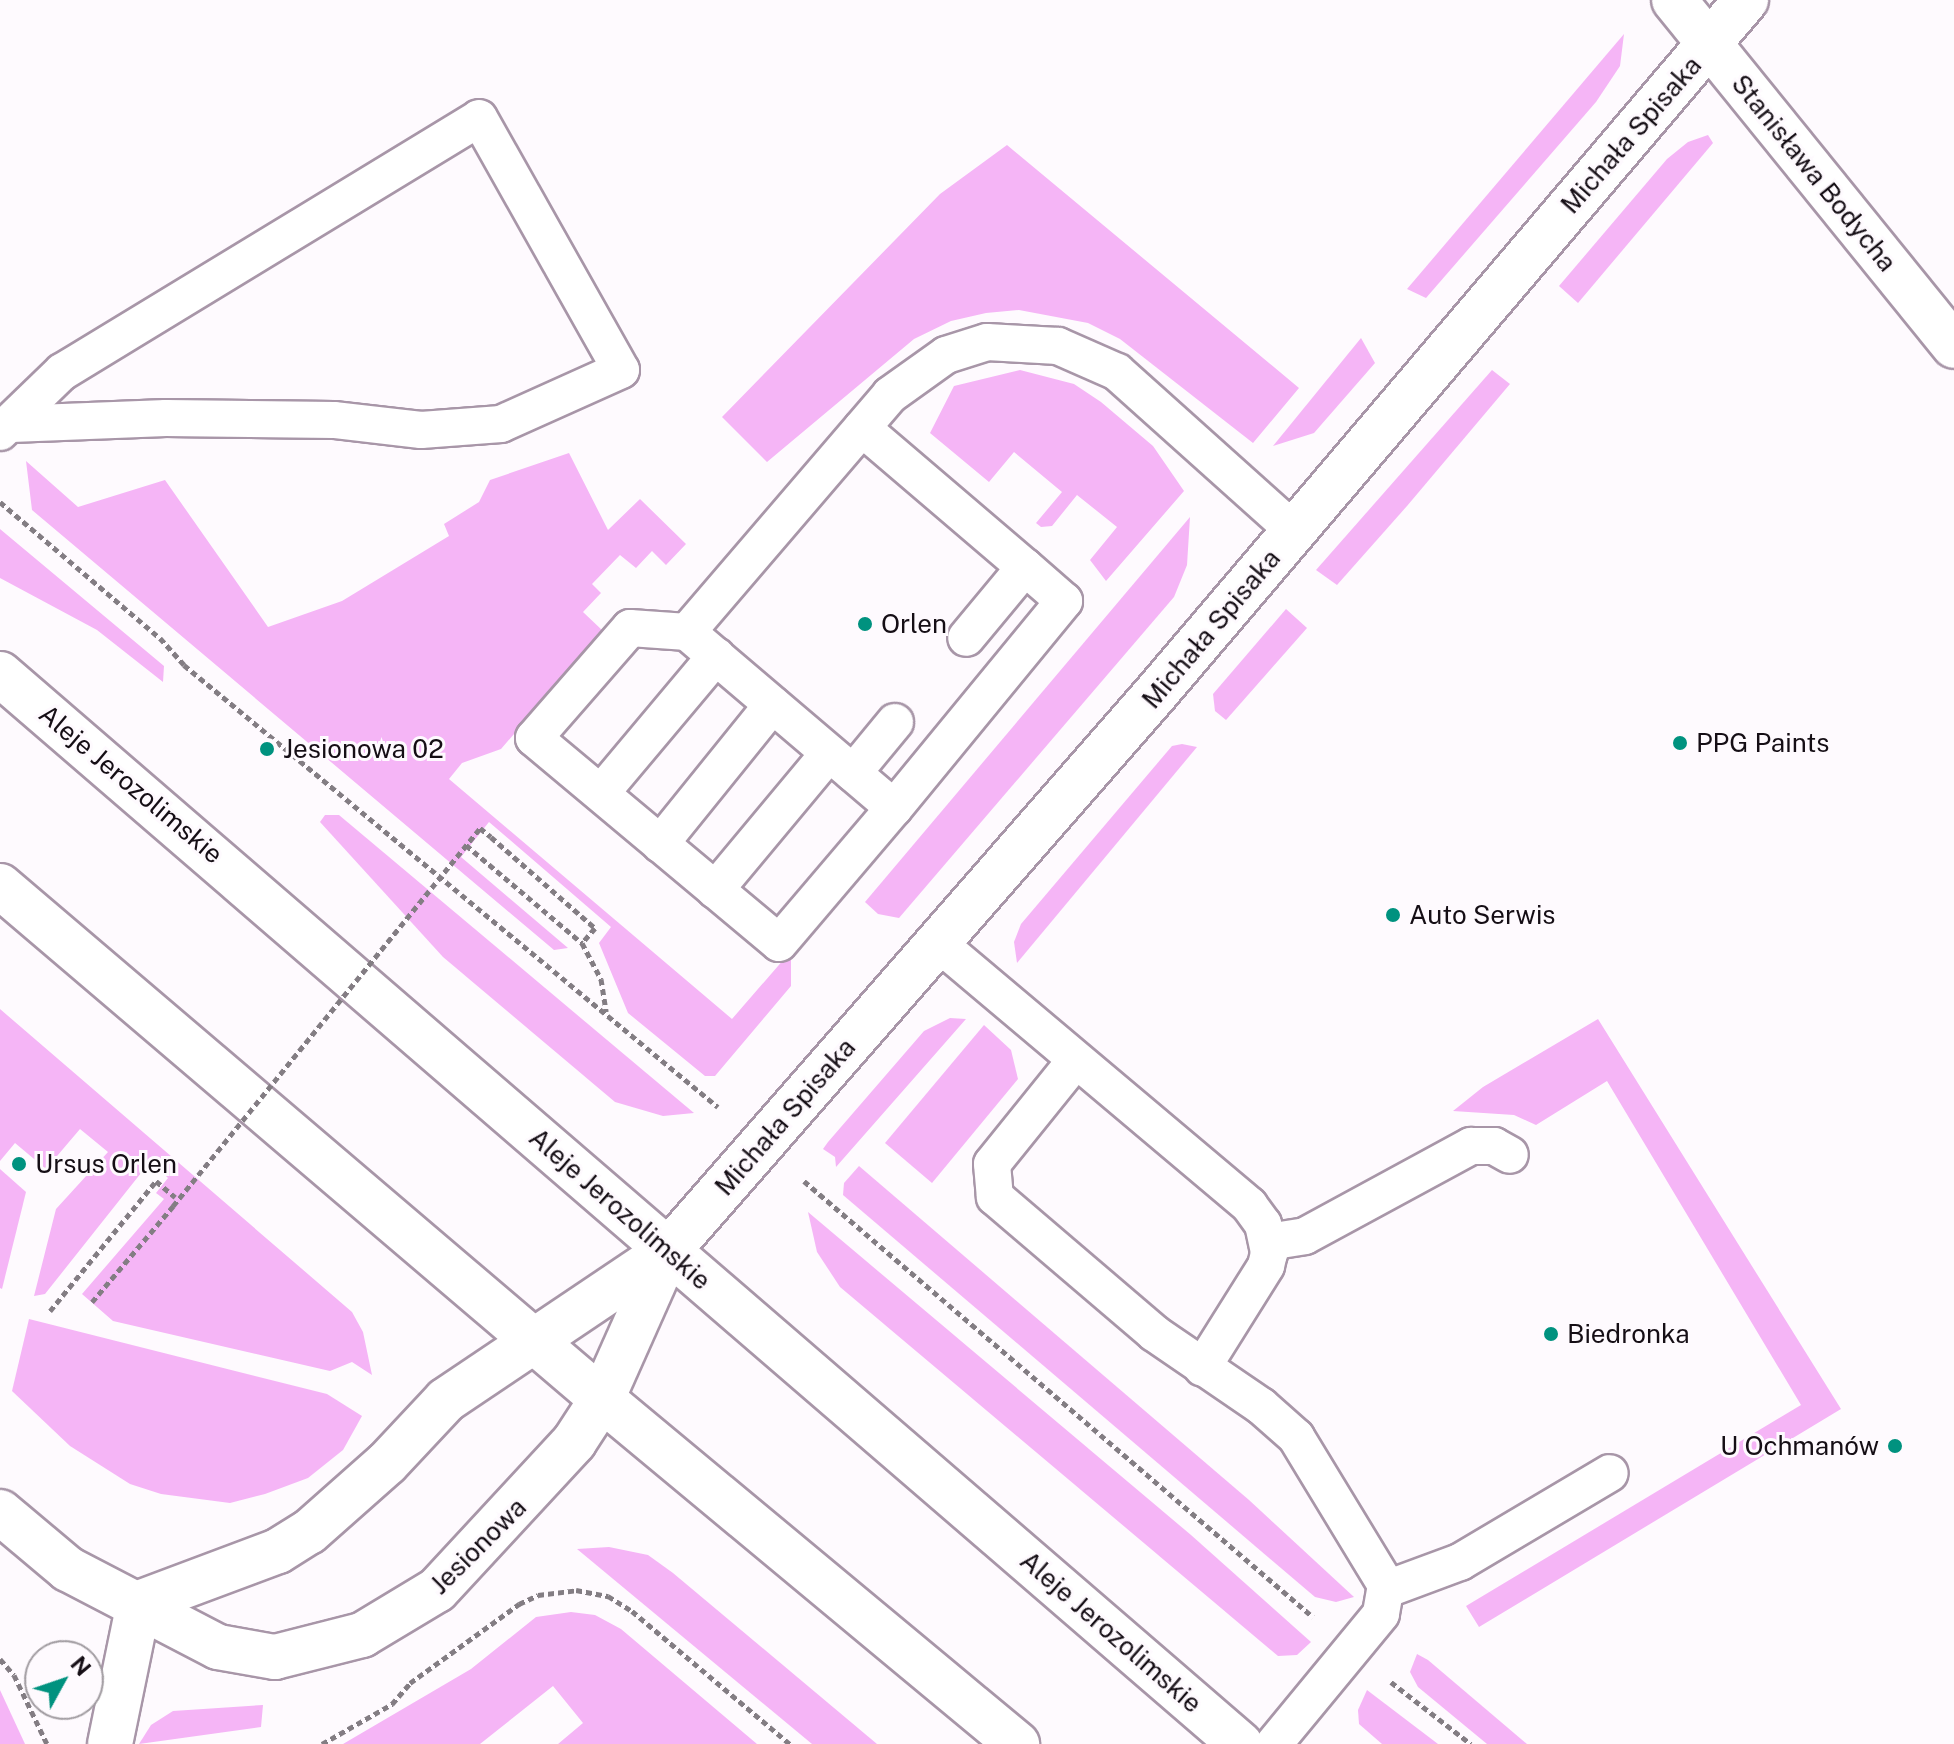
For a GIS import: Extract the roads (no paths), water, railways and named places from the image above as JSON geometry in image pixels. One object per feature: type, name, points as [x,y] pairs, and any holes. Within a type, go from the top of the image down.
[{"type":"street","name":"Stanisława Bodycha","points":[[1674,0],[1954,346]]},
{"type":"street","name":"Michała Spisaka","points":[[532,1340],[668,1251],[1294,531],[1746,0]]},
{"type":"street","name":"Aleje Jerozolimskie","points":[[0,674],[185,829],[1240,1744]]},
{"type":"street","points":[[0,886],[532,1340],[1017,1744]]},
{"type":"street","name":"Michała Spisaka","points":[[602,1399],[668,1251]]},
{"type":"street","points":[[110,1744],[139,1603],[278,1551],[309,1532],[387,1463],[446,1400],[532,1340]]},
{"type":"street","name":"Jesionowa","points":[[0,1512],[68,1569],[139,1603],[218,1647],[275,1657],[362,1635],[403,1614],[447,1581],[540,1483],[602,1399]]},
{"type":"lane","points":[[479,118],[621,370],[501,424],[421,430],[334,420],[166,418],[6,428],[62,372],[479,118]]},
{"type":"lane","points":[[687,632],[912,374],[946,355],[987,342],[1058,346],[1117,372],[1294,531]]},
{"type":"lane","points":[[862,428],[1064,601],[894,808],[779,943],[534,738],[630,628],[687,632],[894,808]]},
{"type":"lane","points":[[966,638],[1025,567]]},
{"type":"lane","points":[[601,793],[716,656]]},
{"type":"lane","points":[[660,844],[772,705]]},
{"type":"lane","points":[[715,890],[841,763],[895,722]]},
{"type":"lane","points":[[938,943],[1249,1205],[1268,1242],[1266,1266],[1202,1368]]},
{"type":"lane","points":[[1075,1061],[992,1164],[995,1197],[1154,1333],[1261,1406],[1306,1449],[1387,1589],[1381,1614],[1274,1744]]},
{"type":"lane","points":[[1268,1242],[1305,1236],[1460,1150],[1494,1146],[1510,1155]]},
{"type":"lane","points":[[1387,1589],[1460,1562],[1610,1473]]},
{"type":"place","name":"Orlen","points":[[865,624]]},
{"type":"place","name":"PPG Paints","points":[[1680,743]]},
{"type":"place","name":"Jesionowa 02","points":[[267,749]]},
{"type":"place","name":"Auto Serwis","points":[[1393,915]]},
{"type":"place","name":"Ursus Orlen","points":[[19,1164]]},
{"type":"place","name":"Biedronka","points":[[1551,1334]]},
{"type":"place","name":"U Ochmanów","points":[[1895,1446]]}]
